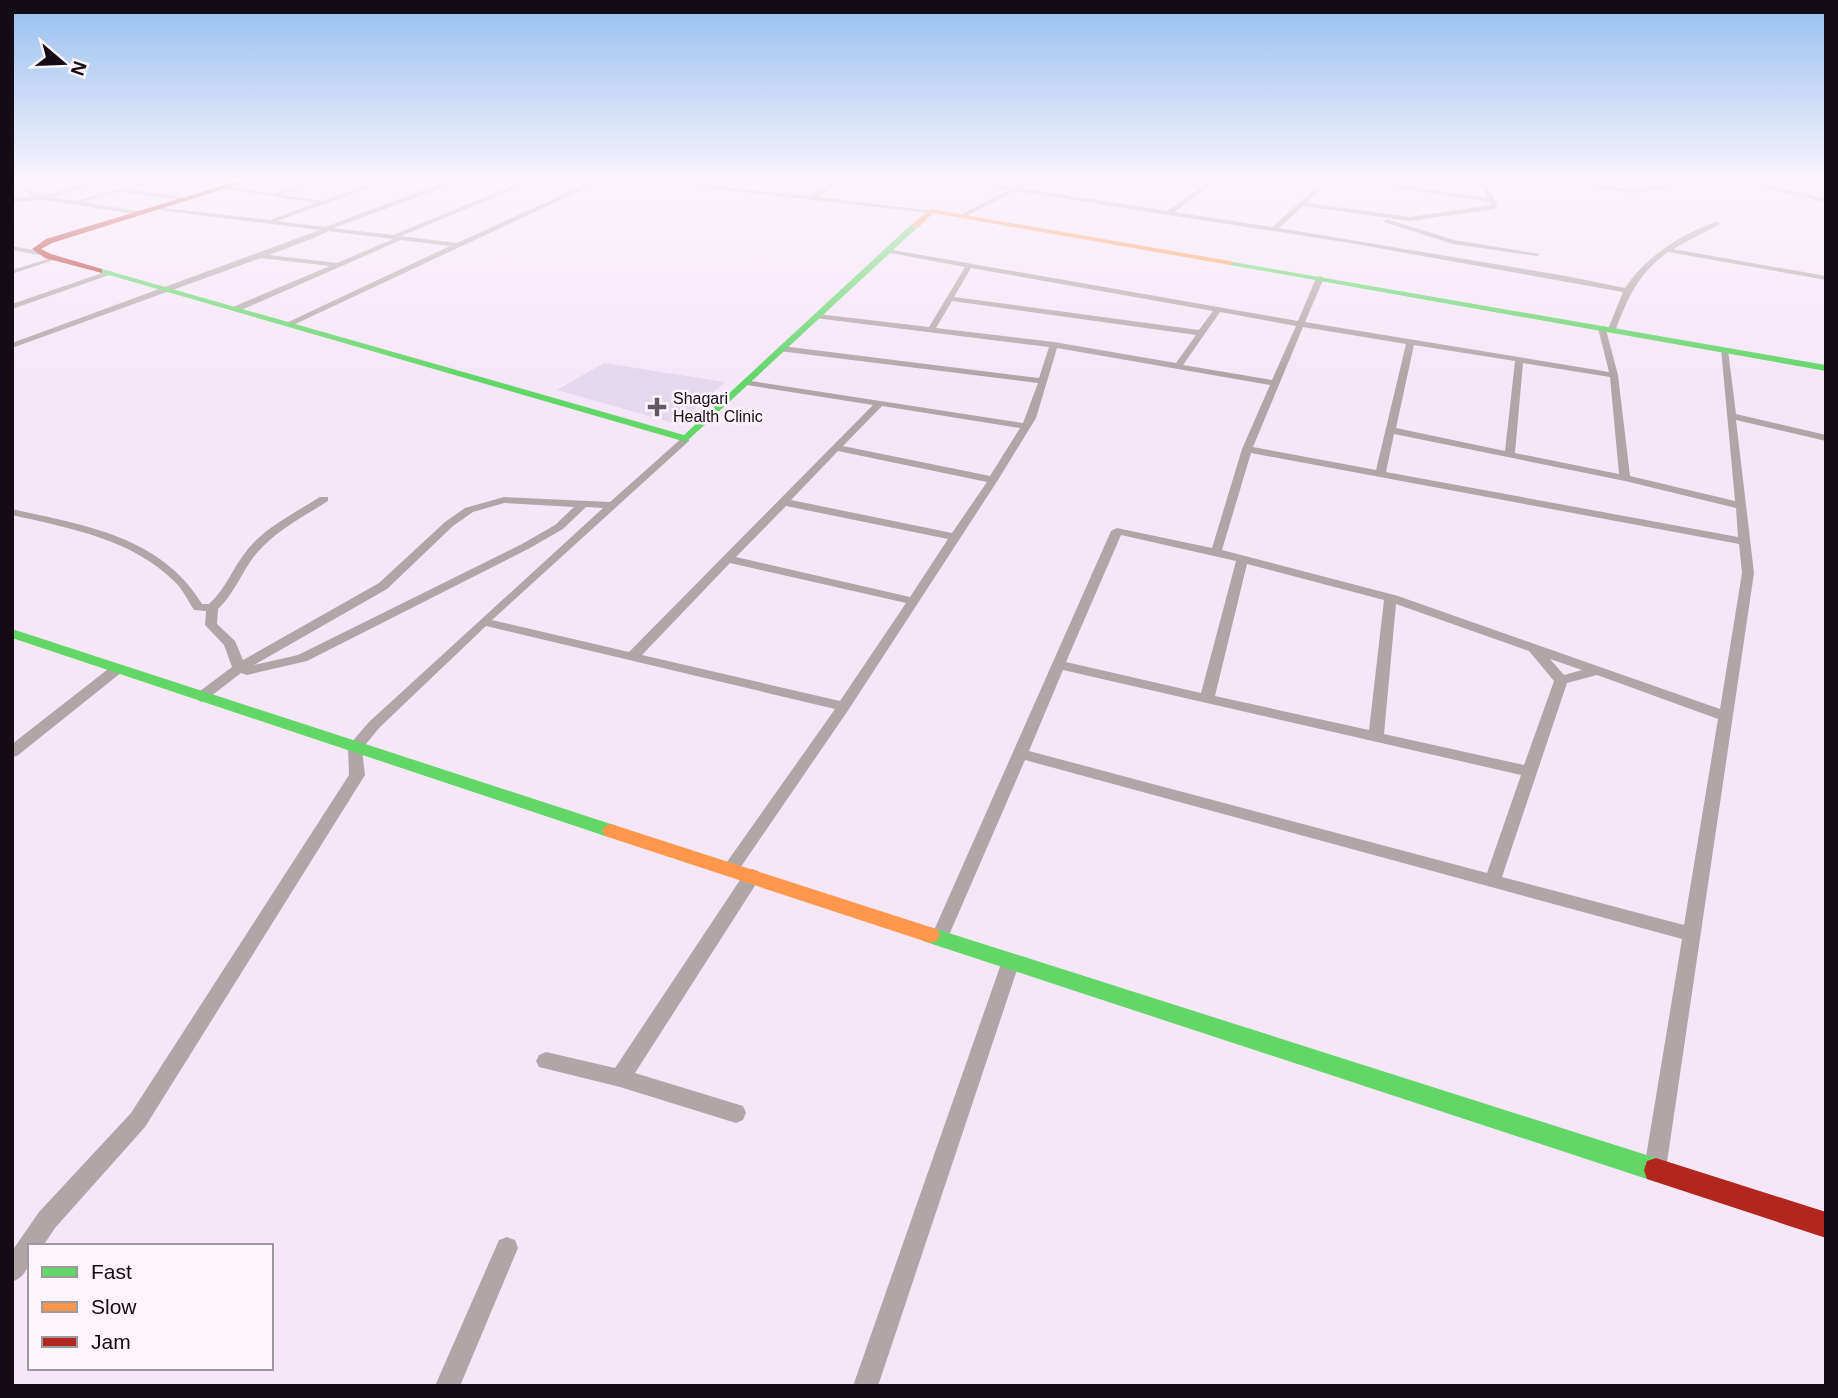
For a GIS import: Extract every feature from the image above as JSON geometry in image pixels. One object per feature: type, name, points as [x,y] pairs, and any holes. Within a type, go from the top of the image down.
[{"type":"street","points":[[40,253],[36,249],[44,244]]},
{"type":"street","points":[[12,346],[290,244]]},
{"type":"street","points":[[236,309],[383,244]]},
{"type":"street","points":[[443,244],[456,246]]},
{"type":"street","points":[[288,324],[460,244]]},
{"type":"street","points":[[31,1244],[47,1220],[138,1120],[357,775],[355,748],[374,725],[894,244]]},
{"type":"street","points":[[1129,244],[1826,368]]},
{"type":"street","points":[[1359,244],[1628,291]]},
{"type":"street","points":[[1477,244],[1538,250],[1534,273]]},
{"type":"street","points":[[1625,478],[1607,329],[1628,291],[1653,262],[1676,244]]},
{"type":"street","points":[[12,248],[40,253],[168,289],[686,439]]},
{"type":"street","points":[[1668,250],[1826,278]]},
{"type":"street","points":[[887,251],[1300,324],[1614,375]]},
{"type":"street","points":[[261,256],[338,265]]},
{"type":"street","points":[[12,272],[56,258]]},
{"type":"street","points":[[931,330],[970,266]]},
{"type":"street","points":[[12,307],[111,274]]},
{"type":"street","points":[[1216,552],[1247,449],[1320,278]]},
{"type":"street","points":[[950,299],[1201,333]]},
{"type":"street","points":[[1178,366],[1218,310]]},
{"type":"street","points":[[818,316],[1054,345],[1275,383]]},
{"type":"street","points":[[1380,474],[1411,342]]},
{"type":"street","points":[[730,869],[844,706],[993,480],[1026,426],[1054,345]]},
{"type":"street","points":[[782,349],[1042,382]]},
{"type":"street","points":[[1655,1169],[1748,573],[1724,350]]},
{"type":"street","points":[[1510,454],[1519,360]]},
{"type":"street","points":[[747,382],[1026,426]]},
{"type":"street","points":[[633,656],[880,403]]},
{"type":"street","points":[[1731,416],[1826,438]]},
{"type":"street","points":[[1390,430],[1625,478],[1740,506]]},
{"type":"street","points":[[837,447],[993,480]]},
{"type":"street","points":[[1247,449],[1746,542]]},
{"type":"street","points":[[12,512],[65,524],[124,544],[152,558],[181,580],[198,607],[212,608],[225,597],[251,553],[267,536],[324,499]]},
{"type":"street","points":[[201,697],[239,668],[383,586],[439,533],[469,510],[504,500],[612,505]]},
{"type":"street","points":[[784,502],[956,537]]},
{"type":"street","points":[[212,608],[211,625],[230,644],[239,668],[247,671],[264,669],[302,658],[526,546],[559,527],[582,505]]},
{"type":"street","points":[[940,937],[1117,531],[1216,552],[1390,598],[1725,716]]},
{"type":"street","points":[[728,559],[913,601]]},
{"type":"street","points":[[1207,698],[1242,559]]},
{"type":"street","points":[[1376,736],[1390,598]]},
{"type":"street","points":[[483,622],[844,706]]},
{"type":"street","points":[[12,633],[355,748],[1826,1225]]},
{"type":"street","points":[[1533,648],[1561,680]]},
{"type":"street","points":[[1059,665],[1530,772]]},
{"type":"street","points":[[12,752],[117,669]]},
{"type":"street","points":[[1561,680],[1597,671]]},
{"type":"street","points":[[1492,881],[1561,680]]},
{"type":"street","points":[[1021,754],[1690,934]]},
{"type":"street","points":[[620,1078],[752,876]]},
{"type":"street","points":[[865,1386],[1012,961]]},
{"type":"street","points":[[546,1061],[620,1078],[736,1112]]},
{"type":"street","points":[[12,1271],[28,1248]]},
{"type":"street","points":[[447,1386],[507,1248]]},
{"type":"shaded area","name":"Shagari Health Clinic","points":[[604,363],[725,382],[677,424],[557,390]]},
{"type":"traffic: fast","points":[[99,271],[686,439],[895,244]]},
{"type":"traffic: fast","points":[[1230,263],[1826,368]]},
{"type":"traffic: fast","points":[[12,633],[611,831]]},
{"type":"traffic: fast","points":[[930,935],[1656,1170]]},
{"type":"traffic: slow","points":[[1122,244],[1230,263]]},
{"type":"traffic: slow","points":[[611,831],[930,935]]},
{"type":"traffic: jam","points":[[44,244],[36,249],[48,256],[99,271]]},
{"type":"traffic: jam","points":[[1656,1170],[1826,1225]]},
{"type":"place","name":"Shagari Health Clinic","points":[[657,407]]}]
